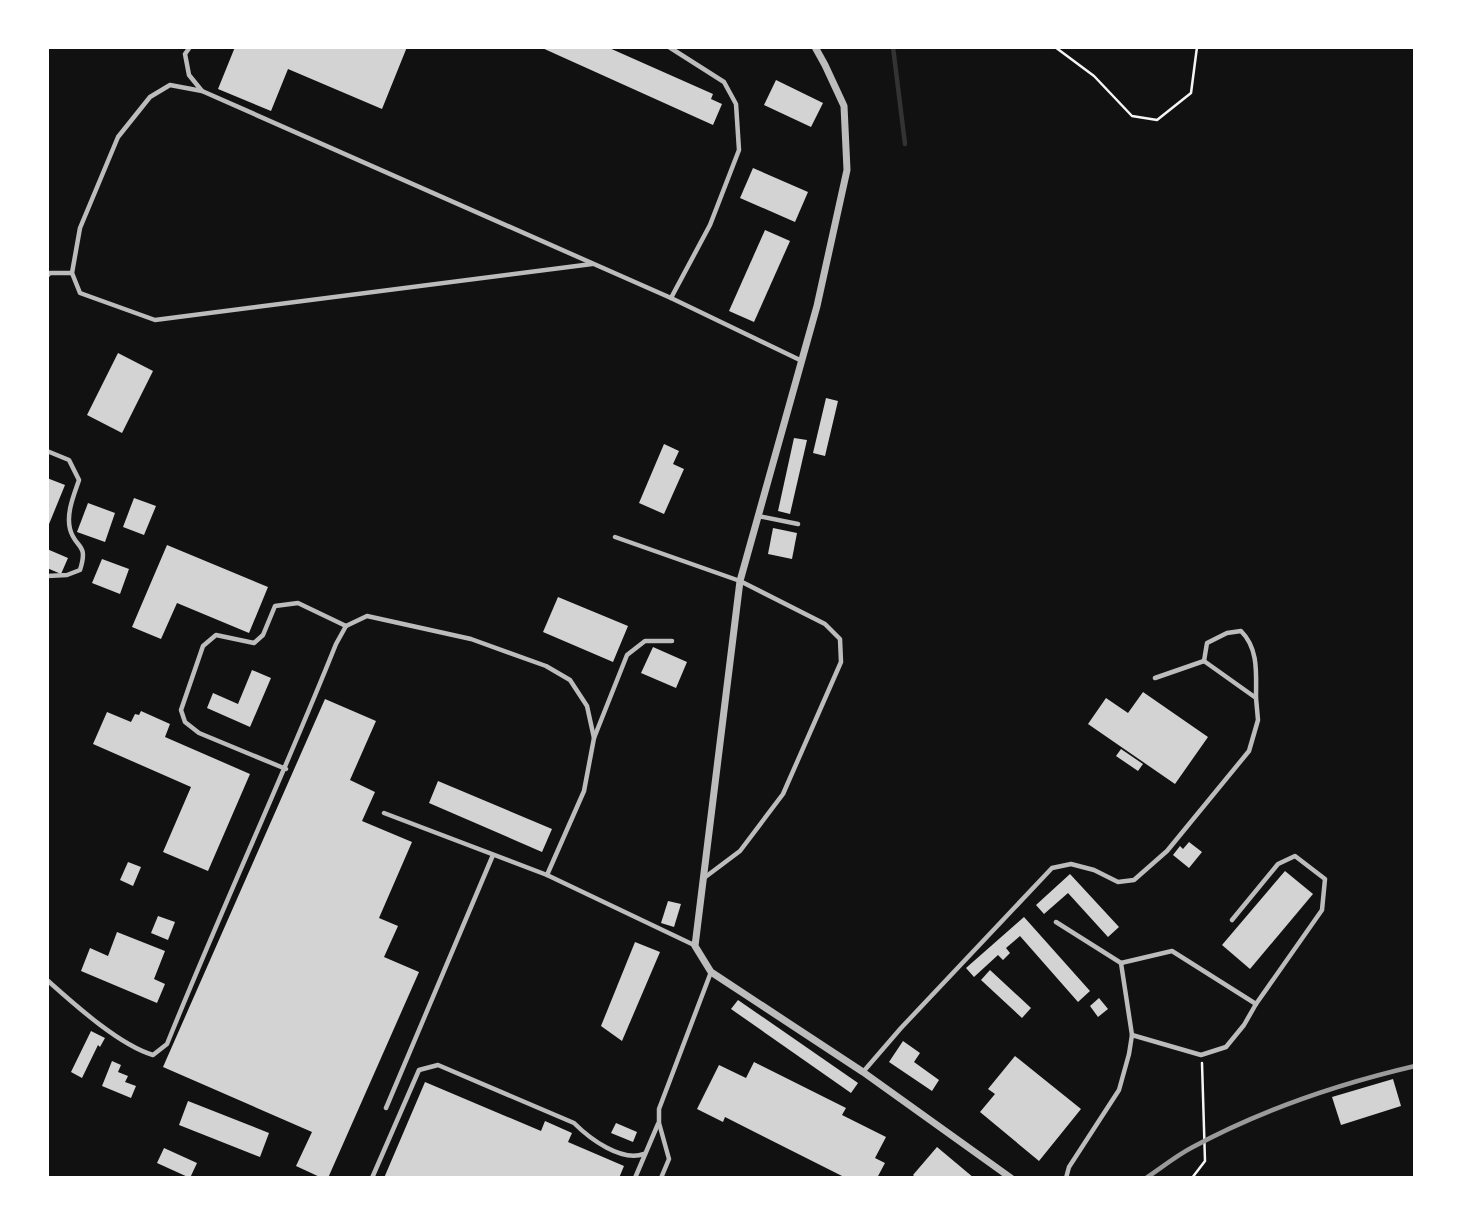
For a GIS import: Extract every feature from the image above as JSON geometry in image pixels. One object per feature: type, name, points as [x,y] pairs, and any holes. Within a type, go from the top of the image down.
[{"type":"street","points":[[815,47],[844,106],[847,170],[817,306],[740,581],[695,946],[711,972],[863,1072],[1011,1178]]},
{"type":"lane","points":[[190,47],[185,54],[188,75],[202,91]]},
{"type":"lane","points":[[669,47],[724,82],[736,104],[739,150],[710,225],[671,298]]},
{"type":"lane","points":[[592,264],[155,320],[80,293],[72,273],[80,228],[118,137],[150,97],[170,85],[202,91],[671,298],[802,362]]},
{"type":"lane","points":[[47,276],[50,273],[72,273]]},
{"type":"lane","points":[[47,451],[69,460],[79,480],[69,509],[70,531],[85,556],[80,570],[67,575],[47,576]]},
{"type":"lane","points":[[758,516],[798,524]]},
{"type":"lane","points":[[615,537],[740,581],[825,625],[840,639],[841,662],[783,794],[740,852],[703,879]]},
{"type":"lane","points":[[286,769],[199,733],[185,722],[181,710],[203,646],[216,635],[254,643],[263,635],[275,606],[298,603],[346,626]]},
{"type":"lane","points":[[47,980],[77,1006],[139,1051],[153,1055],[167,1044],[215,927],[286,769],[336,645],[346,626],[367,616],[471,639],[546,666],[570,680],[587,706],[594,738]]},
{"type":"lane","points":[[863,1072],[1052,868],[1072,864],[1094,870],[1118,882],[1134,880],[1167,850],[1249,751],[1258,720],[1256,662],[1250,639],[1241,631],[1227,633],[1207,643],[1204,661]]},
{"type":"lane","points":[[547,875],[584,791],[594,738],[627,655],[645,641],[672,641]]},
{"type":"lane","points":[[1155,678],[1204,661]]},
{"type":"lane","points":[[1204,661],[1256,698]]},
{"type":"lane","points":[[384,813],[547,875],[695,946]]},
{"type":"lane","points":[[386,1108],[493,855]]},
{"type":"lane","points":[[1132,1035],[1201,1055],[1226,1047],[1244,1025],[1255,1004],[1322,910],[1325,879],[1295,856],[1278,864],[1232,920]]},
{"type":"lane","points":[[1056,922],[1121,964],[1172,951],[1255,1004]]},
{"type":"lane","points":[[1066,1178],[1069,1167],[1119,1090],[1132,1035],[1121,964]]},
{"type":"lane","points":[[661,1178],[669,1159],[659,1123],[659,1109],[711,972]]},
{"type":"lane","points":[[372,1178],[419,1070],[438,1065],[574,1123],[584,1133],[624,1155],[635,1157],[644,1154]]},
{"type":"lane","points":[[635,1178],[659,1123]]},
{"type":"path","points":[[1055,47],[1094,76],[1132,116],[1157,120],[1191,93],[1197,47]]},
{"type":"path","points":[[1192,1178],[1205,1161],[1201,1055]]},
{"type":"building","points":[[235,47],[407,47],[382,109],[288,69],[271,111],[218,89]]},
{"type":"building","points":[[540,47],[607,47],[713,94],[711,99],[722,104],[713,125]]},
{"type":"building","points":[[776,80],[823,103],[811,127],[764,105]]},
{"type":"building","points":[[753,168],[808,192],[795,222],[740,198]]},
{"type":"building","points":[[765,230],[790,241],[754,322],[729,311]]},
{"type":"building","points":[[118,353],[153,371],[122,433],[87,415]]},
{"type":"building","points":[[826,398],[838,401],[825,456],[813,453]]},
{"type":"building","points":[[794,438],[807,440],[790,514],[778,511]]},
{"type":"building","points":[[664,444],[679,451],[673,464],[684,469],[664,514],[639,503]]},
{"type":"building","points":[[47,478],[65,485],[47,529]]},
{"type":"building","points":[[134,498],[156,506],[144,535],[123,527]]},
{"type":"building","points":[[88,503],[115,513],[105,542],[77,532]]},
{"type":"building","points":[[773,528],[797,533],[792,559],[768,554]]},
{"type":"building","points":[[167,545],[268,587],[249,633],[177,603],[161,639],[132,627]]},
{"type":"building","points":[[47,549],[68,558],[61,574],[47,568]]},
{"type":"building","points":[[102,559],[129,569],[120,594],[92,583]]},
{"type":"building","points":[[558,597],[628,626],[613,662],[543,632]]},
{"type":"building","points":[[653,647],[687,662],[676,688],[641,673]]},
{"type":"building","points":[[252,670],[271,678],[250,727],[207,708],[213,693],[238,704]]},
{"type":"building","points":[[1143,692],[1208,737],[1175,784],[1088,724],[1106,698],[1128,713]]},
{"type":"building","points":[[325,699],[376,721],[350,780],[375,792],[362,821],[412,842],[379,918],[398,926],[384,957],[419,972],[328,1178],[322,1178],[296,1166],[312,1132],[163,1067]]},
{"type":"building","points":[[141,711],[170,724],[165,737],[250,774],[208,871],[163,852],[191,787],[93,744],[107,712],[131,722],[135,714],[139,715]]},
{"type":"building","points":[[1121,749],[1143,764],[1138,771],[1116,756]]},
{"type":"building","points":[[438,781],[552,829],[542,852],[429,803]]},
{"type":"building","points":[[1189,842],[1202,852],[1189,868],[1173,855],[1180,846],[1183,849]]},
{"type":"building","points":[[128,862],[141,867],[133,886],[120,880]]},
{"type":"building","points":[[1285,871],[1313,894],[1250,969],[1222,945]]},
{"type":"building","points":[[1070,874],[1119,927],[1108,937],[1068,893],[1044,914],[1036,905]]},
{"type":"building","points":[[668,901],[681,904],[674,927],[661,923]]},
{"type":"building","points":[[158,916],[175,922],[168,940],[151,933]]},
{"type":"building","points":[[1024,917],[1090,991],[1078,1002],[1020,936],[1006,948],[1010,953],[1003,960],[998,955],[974,977],[966,968]]},
{"type":"building","points":[[117,932],[165,951],[154,979],[165,984],[157,1003],[81,971],[90,948],[108,956]]},
{"type":"building","points":[[635,942],[660,952],[622,1041],[601,1026]]},
{"type":"building","points":[[990,970],[1031,1008],[1022,1018],[981,980]]},
{"type":"building","points":[[1099,998],[1108,1009],[1098,1017],[1090,1006]]},
{"type":"building","points":[[738,1000],[858,1083],[851,1093],[731,1009]]},
{"type":"building","points":[[91,1031],[105,1038],[100,1047],[98,1045],[82,1078],[71,1072]]},
{"type":"building","points":[[903,1041],[920,1053],[914,1062],[939,1080],[932,1091],[889,1062]]},
{"type":"building","points":[[1015,1056],[1081,1109],[1039,1161],[980,1112],[995,1094],[988,1089]]},
{"type":"building","points":[[112,1061],[121,1065],[118,1072],[128,1076],[125,1082],[136,1086],[131,1098],[102,1086]]},
{"type":"building","points":[[754,1062],[846,1108],[842,1115],[886,1137],[875,1158],[885,1163],[877,1178],[846,1178],[725,1117],[723,1122],[697,1109],[719,1065],[746,1078]]},
{"type":"building","points":[[1393,1079],[1401,1106],[1341,1125],[1332,1097]]},
{"type":"building","points":[[425,1082],[541,1131],[545,1121],[572,1133],[568,1142],[624,1166],[619,1178],[384,1178]]},
{"type":"building","points":[[188,1101],[269,1133],[260,1157],[179,1125]]},
{"type":"building","points":[[616,1123],[637,1132],[633,1142],[611,1133]]},
{"type":"building","points":[[937,1147],[974,1178],[916,1178],[913,1175]]},
{"type":"building","points":[[164,1148],[197,1163],[190,1178],[157,1163]]},
{"type":"waterway","points":[[893,47],[905,144]]},
{"type":"railway","points":[[1146,1178],[1191,1148],[1272,1110],[1357,1081],[1415,1066]]}]
